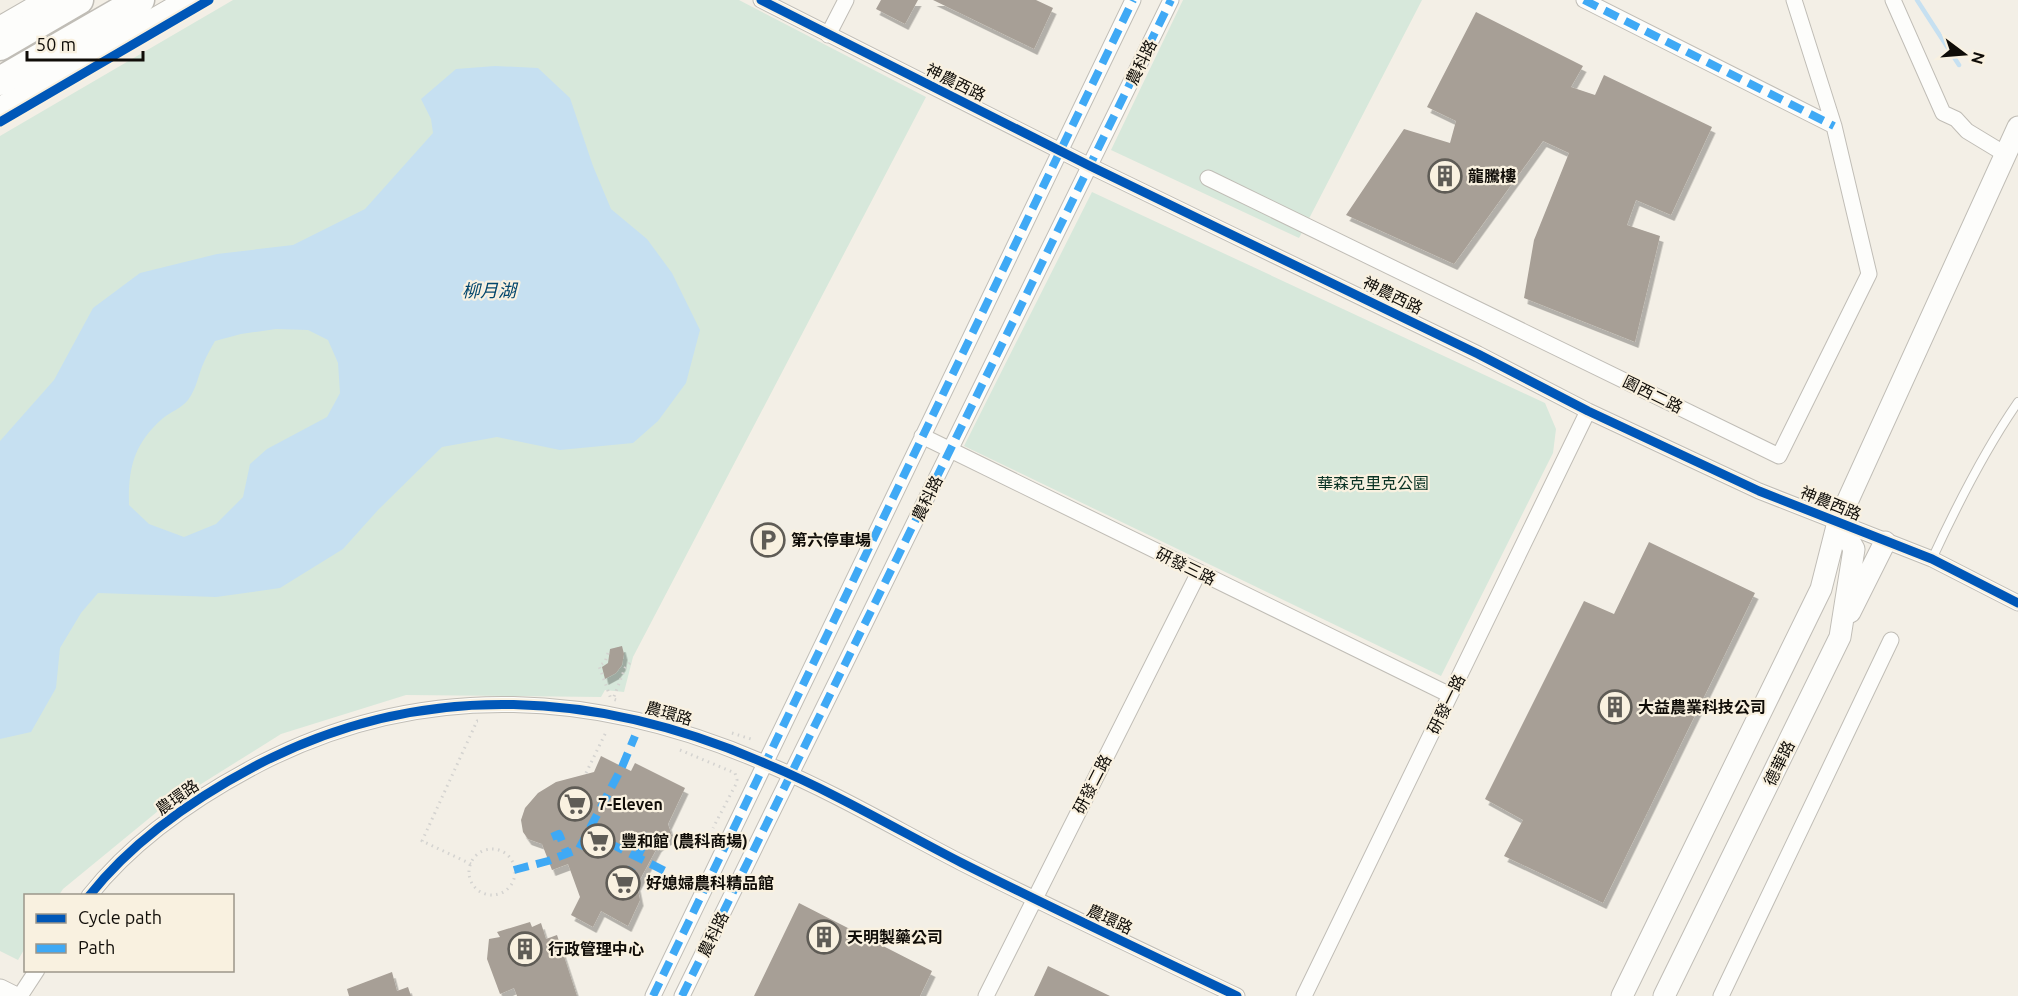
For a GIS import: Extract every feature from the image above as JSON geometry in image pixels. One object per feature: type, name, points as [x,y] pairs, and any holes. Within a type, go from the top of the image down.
[{"type":"highway","points":[[0,46],[79,0]]},
{"type":"highway","points":[[0,81],[140,0]]},
{"type":"street","points":[[0,27],[47,0]]},
{"type":"street","points":[[0,108],[187,0]]},
{"type":"street","name":"神農西路","points":[[761,0],[1090,166],[1371,300],[1588,411],[1759,491],[1932,559],[2018,603]]},
{"type":"street","points":[[828,35],[846,0]]},
{"type":"street","name":"農科路","points":[[653,996],[1133,0]]},
{"type":"street","name":"農科路","points":[[682,996],[1171,0]]},
{"type":"street","points":[[1584,0],[1834,126]]},
{"type":"street","name":"園西二路","points":[[1208,178],[1779,456],[1869,274],[1834,126],[1794,0]]},
{"type":"street","points":[[1893,0],[1943,113],[1956,119],[1967,131],[2005,154]]},
{"type":"street","points":[[1622,996],[1821,589],[1838,522],[2018,126]]},
{"type":"street","name":"研發一路","points":[[1304,996],[1588,411]]},
{"type":"street","name":"研發三路","points":[[922,436],[1450,695]]},
{"type":"street","name":"德華路","points":[[1664,996],[1840,637],[1854,549],[1838,522]]},
{"type":"street","points":[[1842,628],[1885,542]]},
{"type":"street","name":"研發二路","points":[[986,996],[1199,572]]},
{"type":"street","points":[[1721,996],[1891,640]]},
{"type":"street","name":"農環路","points":[[91,894],[143,841],[185,808],[232,779],[287,750],[347,729],[413,712],[460,705],[555,706],[644,720],[683,732],[791,774],[1034,899],[1237,996]]},
{"type":"street","points":[[20,996],[36,972]]},
{"type":"street","points":[[0,990],[12,996]]},
{"type":"lane","points":[[1932,559],[1955,510],[2018,402]]},
{"type":"path","points":[[608,652],[605,662],[599,666],[609,698],[618,700]]},
{"type":"path","points":[[613,699],[625,668],[632,661]]},
{"type":"path","points":[[471,864],[422,841],[477,721],[488,721]]},
{"type":"path","points":[[586,773],[606,730],[615,732]]},
{"type":"path","points":[[730,732],[751,739]]},
{"type":"path","points":[[676,748],[735,773],[736,784],[713,828]]},
{"type":"path","points":[[498,850],[510,858],[515,872],[504,891],[490,895],[482,893],[471,883],[469,876],[471,864],[476,855],[483,851],[498,850]]},
{"type":"green space","points":[[233,0],[739,0],[926,97],[633,657],[624,692],[605,690],[601,697],[406,695],[281,734],[158,811],[60,894],[24,894],[24,950],[18,960],[0,951],[0,136]]},
{"type":"green space","points":[[1183,0],[1422,0],[1299,238],[1111,150]]},
{"type":"green space","name":"華森克里克公園","points":[[1092,192],[1545,403],[1556,429],[1553,453],[1441,676],[964,446]]},
{"type":"water","name":"柳月湖","points":[[495,66],[538,68],[570,98],[593,166],[611,209],[647,239],[672,273],[700,330],[686,383],[658,421],[633,443],[560,450],[497,437],[442,447],[378,510],[343,549],[280,588],[216,597],[98,593],[81,613],[60,648],[56,688],[31,732],[0,739],[0,441],[54,380],[93,308],[140,273],[217,254],[293,245],[365,209],[433,133],[431,119],[421,99],[456,69]],"holes":[[[276,329],[308,330],[328,340],[338,363],[340,393],[327,417],[267,449],[250,464],[243,497],[216,524],[184,537],[149,524],[129,505],[130,479],[135,458],[139,447],[153,428],[188,400],[215,341],[241,334]]]},
{"type":"building","points":[[881,0],[918,0],[905,24],[876,9]]},
{"type":"building","points":[[933,0],[1036,0],[1053,8],[1034,49]]},
{"type":"building","name":"龍騰樓","points":[[1476,12],[1583,66],[1571,87],[1595,95],[1604,75],[1712,127],[1671,215],[1636,200],[1627,225],[1660,236],[1635,342],[1524,298],[1534,240],[1569,153],[1543,141],[1454,264],[1346,215],[1404,129],[1450,143],[1456,121],[1427,107]]},
{"type":"building","name":"大益農業科技公司","points":[[1649,542],[1755,593],[1603,903],[1504,856],[1523,820],[1485,799],[1584,601],[1614,614]]},
{"type":"building","points":[[622,646],[624,654],[622,665],[616,673],[605,679],[602,667],[608,663],[610,649]]},
{"type":"building","name":"豐和館 (農科商場)","points":[[601,756],[631,771],[635,763],[685,788],[668,824],[672,836],[658,846],[637,885],[640,900],[628,926],[601,911],[593,927],[571,915],[580,897],[568,864],[552,870],[542,844],[528,839],[523,832],[521,820],[525,808],[538,793],[556,782],[594,772]]},
{"type":"building","name":"天明製藥公司","points":[[799,903],[932,971],[920,996],[754,996]]},
{"type":"building","name":"行政管理中心","points":[[530,922],[532,927],[541,923],[546,939],[557,935],[577,996],[517,996],[514,988],[500,994],[487,959],[489,939],[500,937],[497,932]]},
{"type":"building","points":[[1048,966],[1110,996],[1034,996]]},
{"type":"building","points":[[392,972],[397,991],[408,987],[411,996],[349,996],[347,989]]},
{"type":"waterway","points":[[1917,0],[1959,65]]},
{"type":"marked path","points":[[653,996],[1133,0]]},
{"type":"marked path","points":[[682,996],[1171,0]]},
{"type":"marked path","points":[[1584,0],[1834,126]]},
{"type":"marked path","points":[[514,870],[548,861],[579,849],[622,767],[635,736]]},
{"type":"marked path","points":[[589,833],[667,872]]},
{"type":"marked path","points":[[552,837],[559,834],[567,854]]},
{"type":"marked path","points":[[625,881],[649,834]]},
{"type":"cycle path","points":[[0,122],[209,0]]},
{"type":"cycle path","points":[[761,0],[1090,166],[1478,354],[1588,411],[1759,491],[1932,559],[2018,603]]},
{"type":"cycle path","points":[[91,894],[126,856],[189,805],[259,764],[322,736],[385,717],[449,707],[514,704],[578,709],[642,722],[706,740],[769,765],[996,880],[1237,996]]},
{"type":"place","name":"龍騰樓","points":[[1445,176]]},
{"type":"place","name":"第六停車場","points":[[768,540]]},
{"type":"place","name":"大益農業科技公司","points":[[1615,707]]},
{"type":"place","name":"7-Eleven","points":[[575,804]]},
{"type":"place","name":"豐和館 (農科商場)","points":[[598,841]]},
{"type":"place","name":"好媳婦農科精品館","points":[[623,883]]},
{"type":"place","name":"天明製藥公司","points":[[824,937]]},
{"type":"place","name":"行政管理中心","points":[[525,949]]}]
